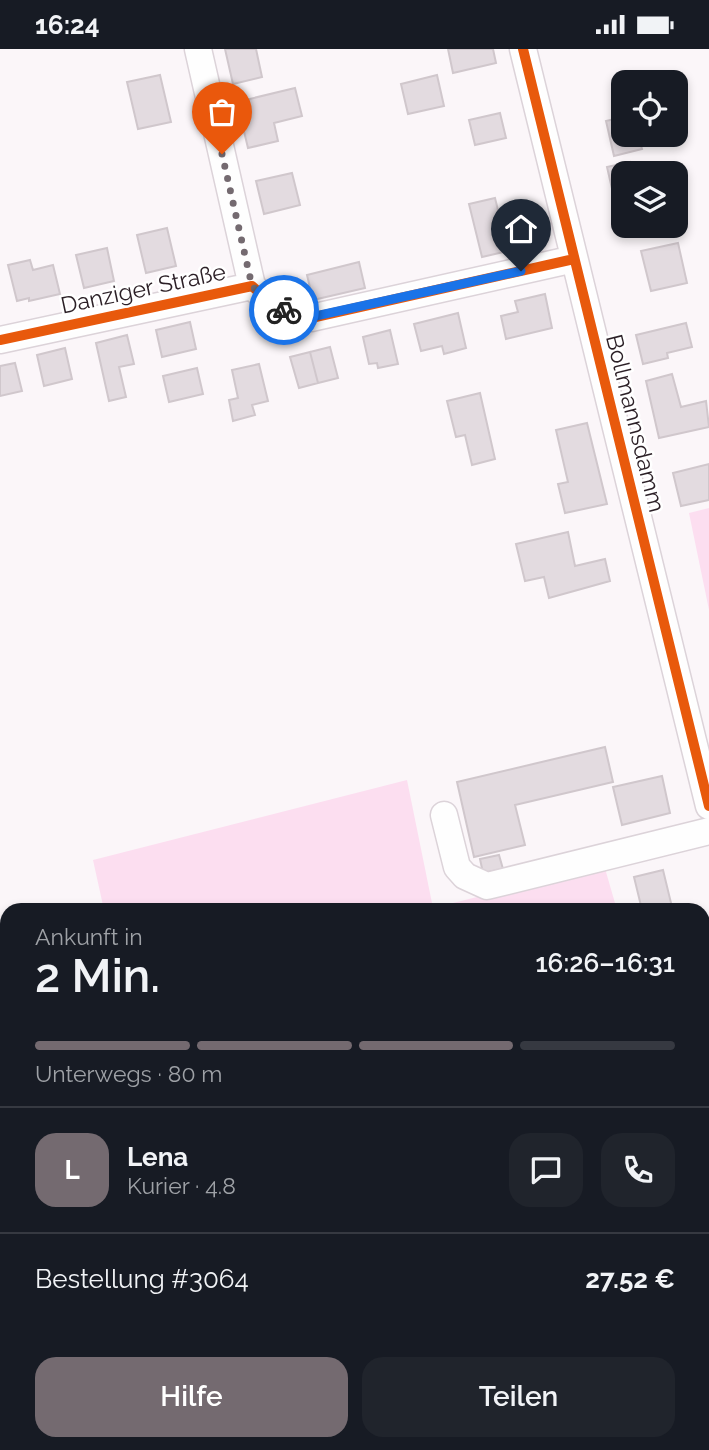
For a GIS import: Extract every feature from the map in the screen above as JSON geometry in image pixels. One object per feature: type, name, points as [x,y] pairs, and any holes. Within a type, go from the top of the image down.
[{"type":"street","points":[[198,49],[252,286]]},
{"type":"street","name":"Bollmannsdamm","points":[[523,49],[709,806]]},
{"type":"street","name":"Danziger Straße","points":[[0,340],[252,286],[276,308],[311,317],[573,259]]},
{"type":"street","points":[[444,814],[457,867],[465,876],[487,885],[709,831]]},
{"type":"shaded area","points":[[709,508],[709,610],[689,513]]},
{"type":"shaded area","points":[[407,780],[432,903],[102,903],[93,860]]},
{"type":"shaded area","points":[[604,865],[615,903],[453,903]]},
{"type":"building","points":[[225,49],[256,49],[262,77],[233,84]]},
{"type":"building","points":[[448,49],[493,49],[496,63],[453,73]]},
{"type":"building","points":[[160,75],[171,122],[138,129],[127,82]]},
{"type":"building","points":[[437,75],[444,106],[408,114],[401,84]]},
{"type":"building","points":[[295,88],[302,116],[274,123],[278,141],[248,148],[237,102]]},
{"type":"building","points":[[500,113],[506,138],[475,145],[469,120]]},
{"type":"building","points":[[611,120],[611,143],[606,121]]},
{"type":"building","points":[[612,147],[641,147],[642,149],[614,156]]},
{"type":"building","points":[[611,166],[611,184],[607,167]]},
{"type":"building","points":[[292,173],[300,205],[264,214],[256,181]]},
{"type":"building","points":[[495,198],[508,251],[482,257],[469,204]]},
{"type":"building","points":[[167,228],[176,266],[146,273],[137,235]]},
{"type":"building","points":[[678,243],[687,283],[651,291],[641,251]]},
{"type":"building","points":[[107,248],[114,281],[84,288],[76,255]]},
{"type":"building","points":[[30,260],[33,270],[53,265],[60,294],[17,301],[8,265]]},
{"type":"building","points":[[359,262],[365,288],[313,300],[307,275]]},
{"type":"building","points":[[545,294],[552,328],[506,339],[501,316],[518,312],[515,301]]},
{"type":"building","points":[[458,313],[466,348],[444,354],[442,346],[421,351],[414,324]]},
{"type":"building","points":[[190,322],[196,349],[162,357],[156,330]]},
{"type":"building","points":[[686,323],[692,347],[667,353],[668,358],[643,364],[636,335]]},
{"type":"building","points":[[390,330],[398,364],[378,368],[377,363],[369,364],[363,337]]},
{"type":"building","points":[[127,335],[134,364],[119,367],[126,397],[109,401],[96,343]]},
{"type":"building","points":[[330,347],[338,378],[318,383],[310,352]]},
{"type":"building","points":[[65,348],[72,379],[44,386],[37,355]]},
{"type":"building","points":[[310,352],[318,383],[299,388],[290,357]]},
{"type":"building","points":[[15,363],[22,391],[0,396],[0,366]]},
{"type":"building","points":[[259,364],[268,401],[252,405],[255,415],[233,421],[229,400],[238,398],[232,370]]},
{"type":"building","points":[[197,368],[203,394],[169,402],[163,376]]},
{"type":"building","points":[[672,374],[681,407],[706,401],[709,427],[659,438],[646,381]]},
{"type":"building","points":[[480,393],[495,459],[472,465],[465,435],[456,437],[447,401]]},
{"type":"building","points":[[587,423],[607,504],[565,513],[558,484],[568,482],[556,430]]},
{"type":"building","points":[[709,464],[709,500],[681,506],[673,473]]},
{"type":"building","points":[[568,532],[575,566],[605,559],[610,581],[549,598],[544,577],[525,581],[516,544]]},
{"type":"building","points":[[605,747],[613,782],[515,805],[525,845],[474,857],[457,782]]},
{"type":"building","points":[[662,776],[670,813],[622,825],[613,787]]},
{"type":"building","points":[[499,855],[503,869],[483,873],[480,859]]},
{"type":"building","points":[[663,870],[671,903],[640,903],[634,877]]},
{"type":"cycle path","points":[[523,49],[709,806]]},
{"type":"cycle path","points":[[0,340],[252,286],[276,308],[311,318],[574,259]]},
{"type":"way so far","points":[[222,154],[252,286],[276,308],[284,310]]},
{"type":"route","points":[[284,310],[311,317],[521,271]]}]
